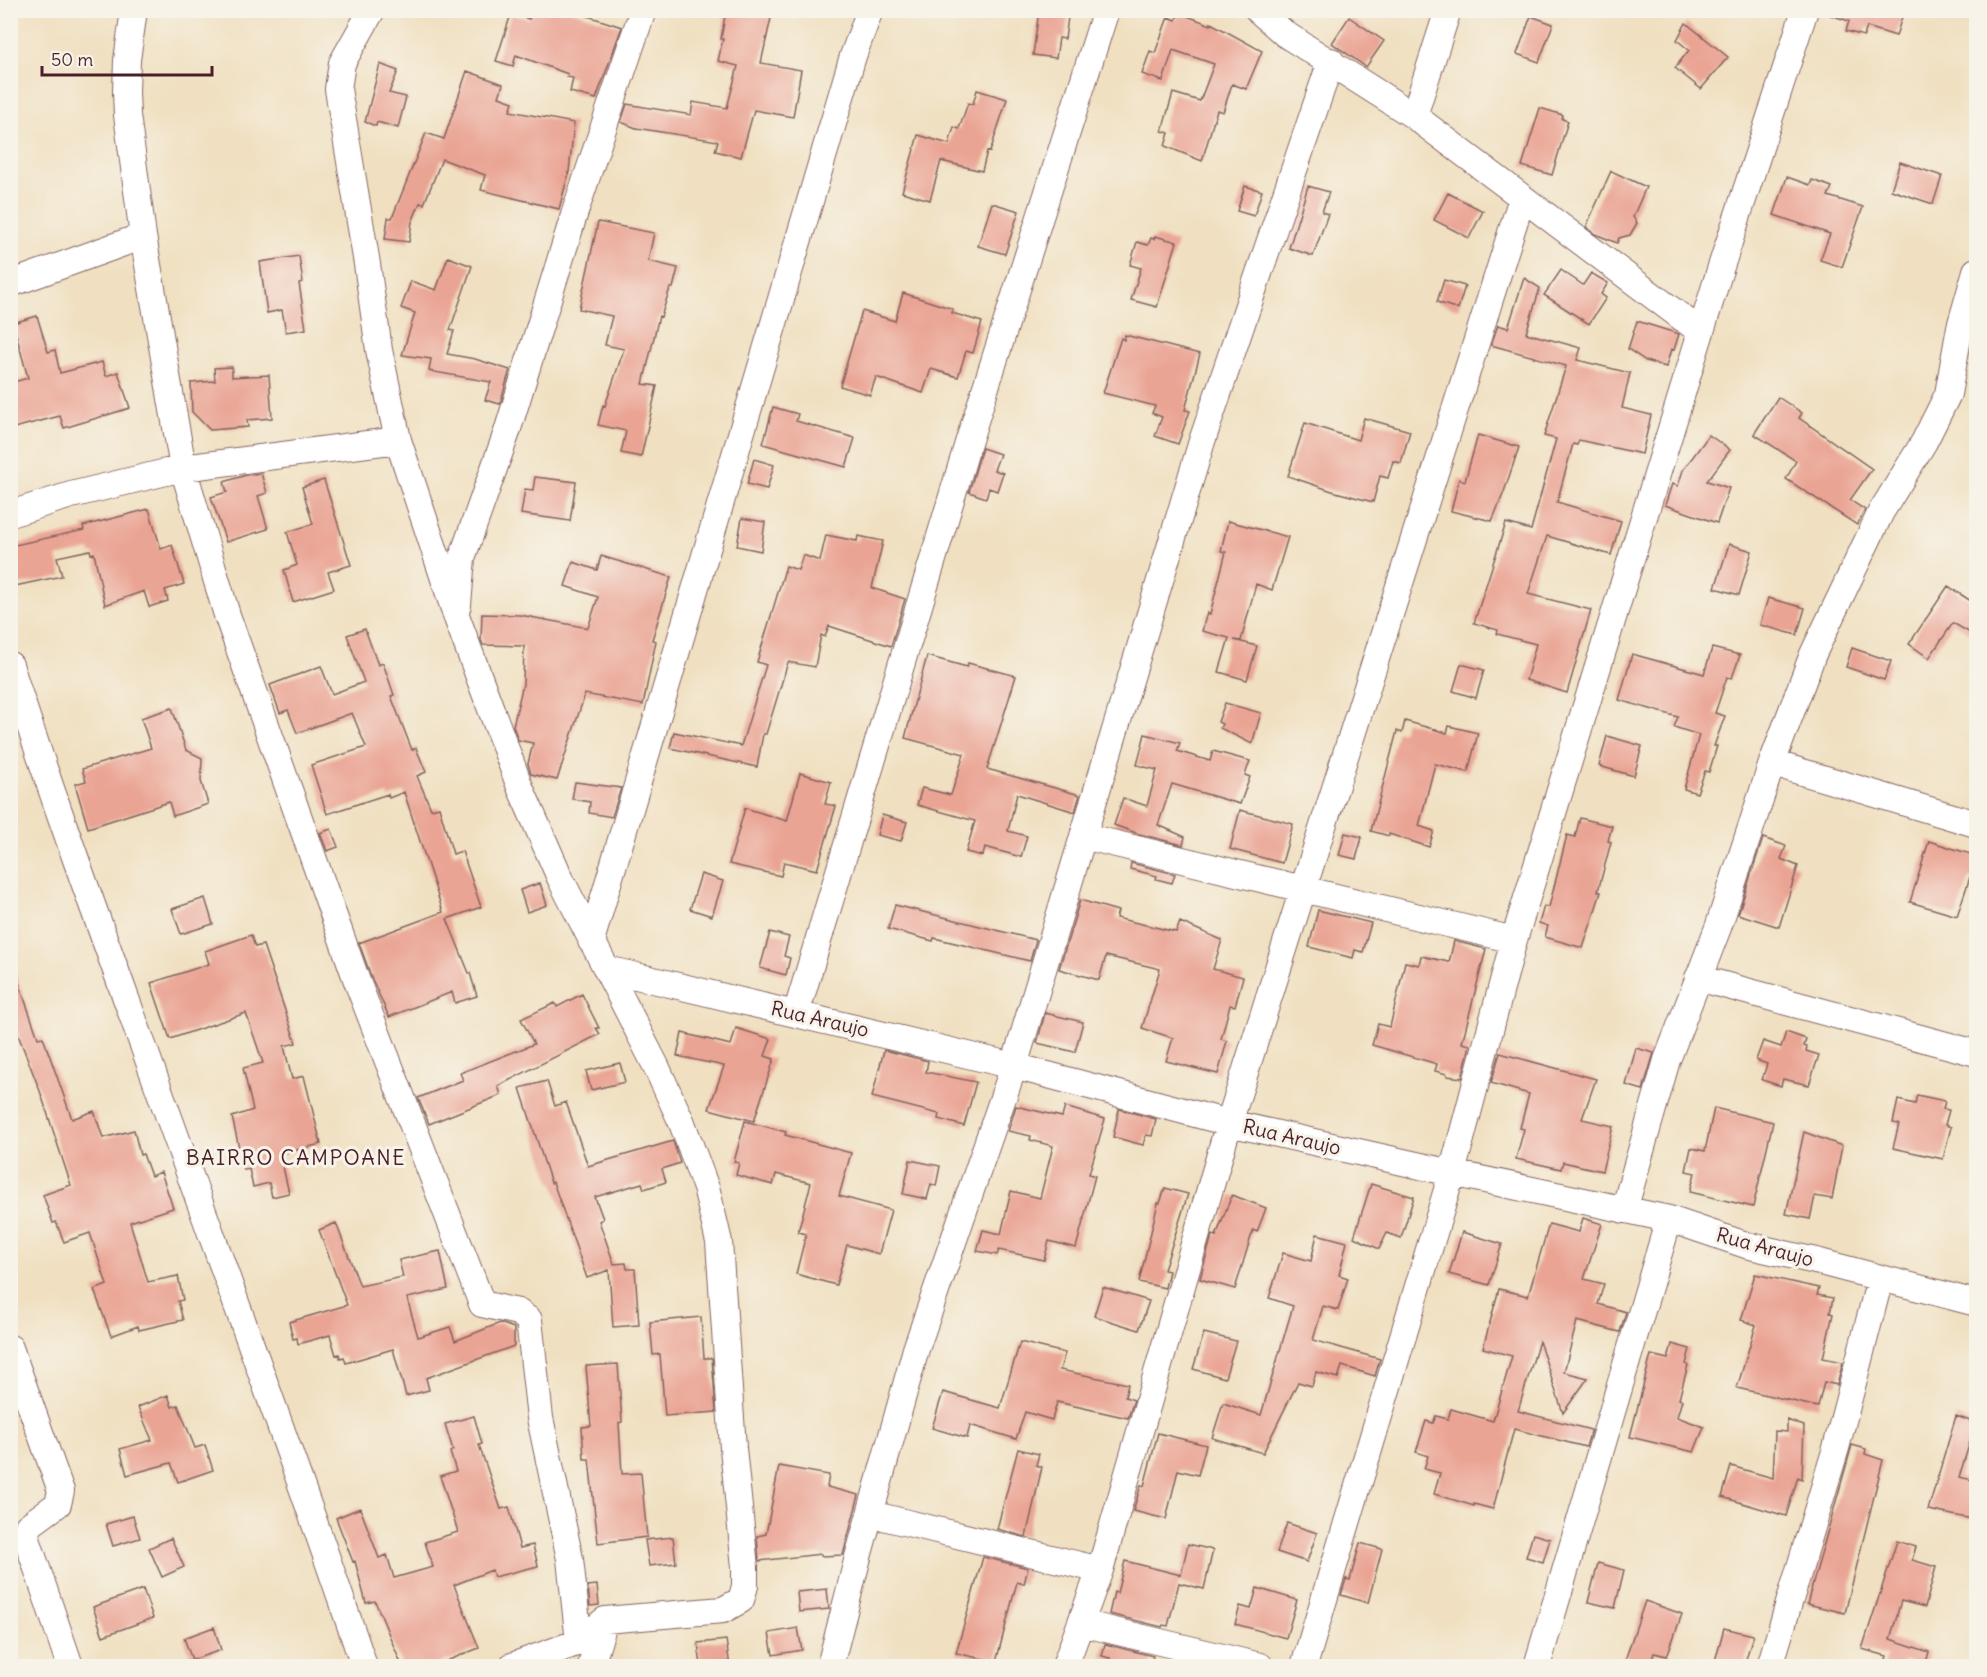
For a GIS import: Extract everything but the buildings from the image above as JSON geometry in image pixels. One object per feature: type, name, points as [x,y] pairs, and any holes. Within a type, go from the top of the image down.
[{"type":"street","points":[[134,10],[127,60],[126,92],[143,236],[183,468],[226,615],[358,984],[482,1304],[518,1312],[529,1320],[540,1419],[570,1559],[579,1642]]},
{"type":"street","points":[[372,10],[342,63],[338,89],[379,350],[398,440],[457,618],[520,788],[561,880],[656,1066],[682,1124],[707,1191],[719,1242],[733,1448],[745,1567],[745,1586],[741,1600],[723,1611],[605,1620],[579,1642],[512,1666]]},
{"type":"street","points":[[457,618],[462,558],[507,432],[575,212],[643,10]]},
{"type":"street","points":[[591,941],[853,56],[870,10]]},
{"type":"street","points":[[796,1014],[969,440],[1106,10]]},
{"type":"street","points":[[1258,10],[1285,34],[1331,61],[1414,116],[1701,332]]},
{"type":"street","points":[[1414,116],[1448,10]]},
{"type":"street","points":[[1304,1666],[1452,1173],[1514,940],[1719,273],[1805,10]]},
{"type":"street","points":[[830,1666],[916,1349],[1014,1066],[1202,441],[1331,61]]},
{"type":"street","points":[[1065,1666],[1100,1570],[1229,1122],[1522,198]]},
{"type":"street","points":[[10,284],[143,236]]},
{"type":"street","points":[[1624,1210],[1667,1060],[1719,925],[1772,763],[1813,654],[1881,512],[1924,442],[1948,394],[1968,326],[1977,271]]},
{"type":"street","points":[[10,514],[71,495],[183,468],[398,440]]},
{"type":"street","points":[[10,665],[58,807],[179,1149],[299,1476],[364,1666]]},
{"type":"street","points":[[1772,763],[1977,824]]},
{"type":"street","points":[[1083,836],[1303,891],[1514,940]]},
{"type":"street","name":"Rua Araujo","points":[[607,969],[1014,1066],[1229,1122],[1669,1220],[1746,1245],[1977,1303]]},
{"type":"street","points":[[1698,978],[1977,1053]]},
{"type":"street","points":[[1537,1666],[1669,1220]]},
{"type":"street","points":[[1770,1666],[1836,1448],[1880,1279]]},
{"type":"street","points":[[10,1348],[61,1491],[58,1504],[28,1526],[27,1539],[70,1666]]},
{"type":"street","points":[[871,1514],[1100,1570]]},
{"type":"street","points":[[591,1666],[605,1620]]},
{"type":"street","points":[[1081,1623],[1260,1666]]},
{"type":"district","name":"BAIRRO CAMPOANE","points":[[296,1158]]}]
